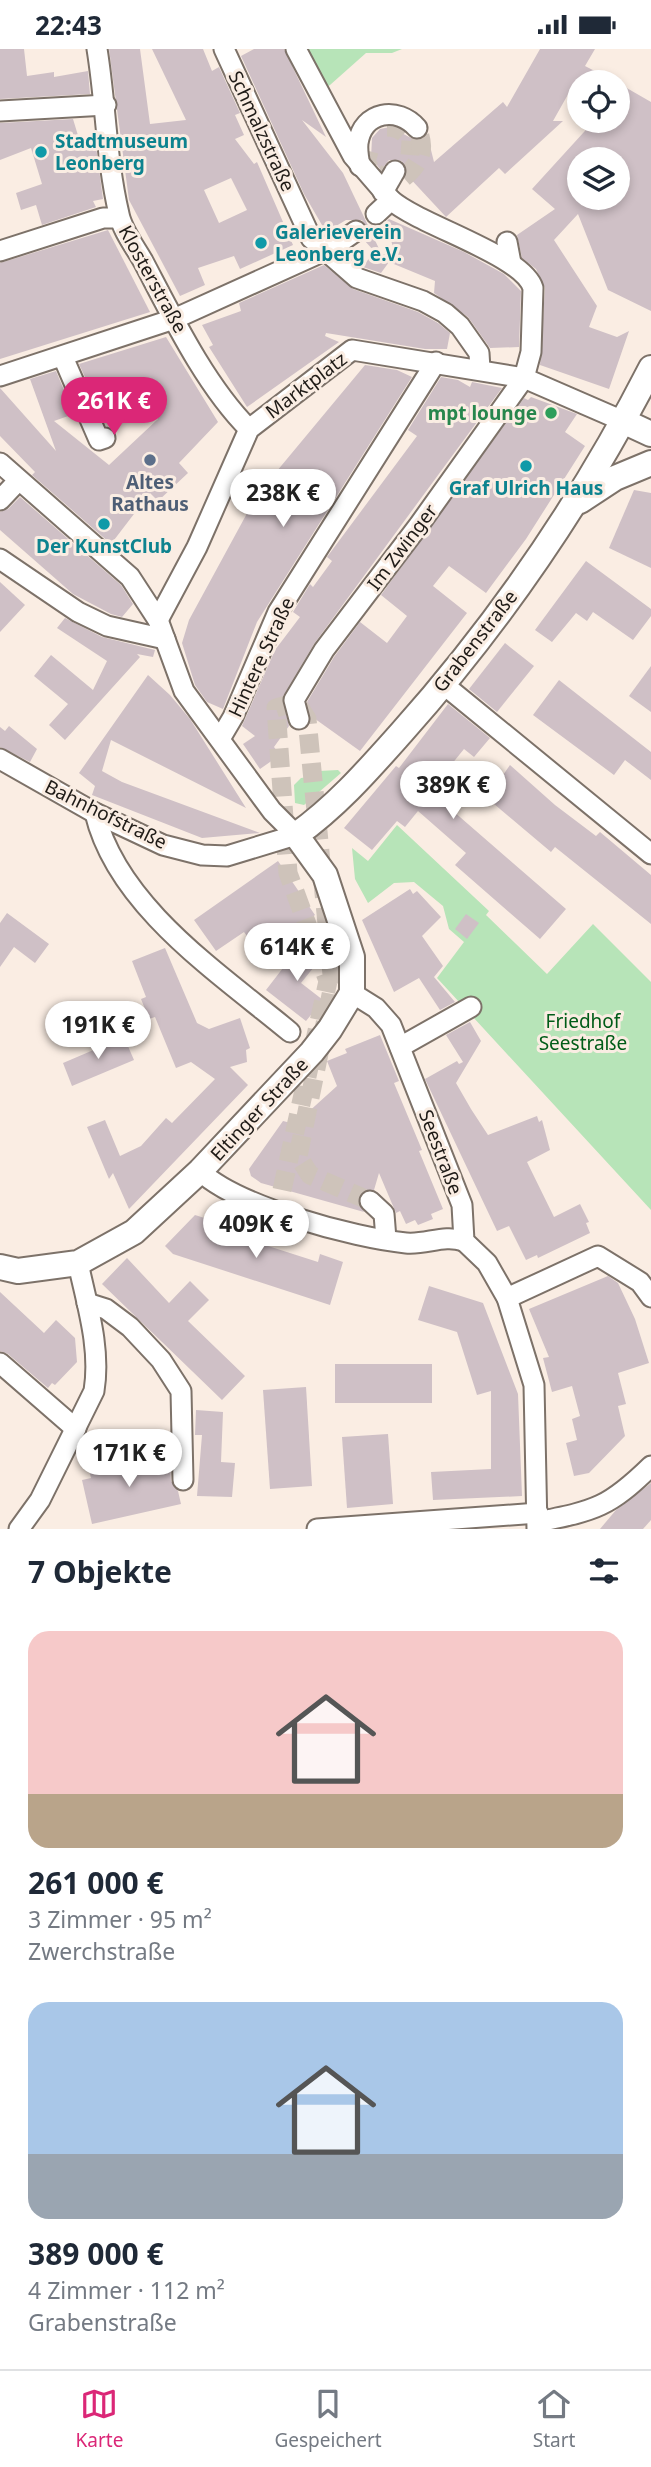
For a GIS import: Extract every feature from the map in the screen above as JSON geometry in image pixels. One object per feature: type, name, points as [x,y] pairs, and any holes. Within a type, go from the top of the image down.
[{"type":"main road","name":"Grabenstraße","points":[[296,835],[322,817],[360,780],[443,684],[498,614],[574,505],[651,368]]},
{"type":"main road","points":[[622,421],[651,434]]},
{"type":"main road","points":[[574,505],[615,478],[651,463]]},
{"type":"main road","points":[[296,835],[325,875],[340,915],[352,957],[352,993]]},
{"type":"main road","name":"Eltinger Straße","points":[[0,1267],[18,1271],[78,1263],[134,1232],[200,1171],[312,1052],[352,993]]},
{"type":"street","name":"Klosterstraße","points":[[97,49],[106,105],[107,155],[119,218],[173,319],[234,414]]},
{"type":"street","name":"Schmalzstraße","points":[[224,49],[311,238],[357,278],[423,301],[445,313],[460,326],[479,353],[480,369]]},
{"type":"street","points":[[296,49],[356,161],[387,195],[511,263],[530,278],[533,288],[531,352],[524,378]]},
{"type":"street","points":[[0,111],[106,105]]},
{"type":"street","points":[[356,161],[363,129],[372,119],[385,113],[398,114],[417,128]]},
{"type":"street","points":[[376,214],[387,195],[395,171]]},
{"type":"street","points":[[0,251],[103,218],[119,218]]},
{"type":"street","points":[[0,376],[63,358],[173,319],[322,250],[356,231]]},
{"type":"street","points":[[507,242],[511,263]]},
{"type":"street","name":"Marktplatz","points":[[158,620],[197,547],[249,429],[352,350],[408,359],[431,370],[480,369],[524,378],[622,421]]},
{"type":"street","points":[[63,358],[99,440],[105,438]]},
{"type":"street","name":"Hintere Straße","points":[[220,739],[233,717],[278,612],[431,370]]},
{"type":"street","name":"Im Zwinger","points":[[299,719],[293,700],[324,650],[524,378]]},
{"type":"street","name":"Marktplatz","points":[[234,414],[249,429]]},
{"type":"street","points":[[0,463],[130,577],[158,620],[184,691],[262,788],[272,811],[296,835]]},
{"type":"street","points":[[0,500],[18,481]]},
{"type":"street","points":[[0,559],[88,617],[107,626],[165,639]]},
{"type":"street","points":[[443,684],[651,854]]},
{"type":"street","name":"Bahnhofstraße","points":[[0,759],[95,813],[163,845],[202,855],[227,856],[296,835]]},
{"type":"street","points":[[95,813],[101,837],[133,893],[213,968],[290,1032]]},
{"type":"street","name":"Seestraße","points":[[352,993],[376,1009],[391,1025],[462,1205],[464,1241]]},
{"type":"street","points":[[400,1047],[471,1007]]},
{"type":"street","points":[[200,1171],[217,1186],[334,1229],[408,1244],[450,1237],[464,1241],[487,1263],[507,1298],[534,1385],[538,1521]]},
{"type":"street","points":[[270,1207],[282,1190]]},
{"type":"street","points":[[370,1201],[384,1214],[386,1239]]},
{"type":"street","points":[[507,1298],[598,1256],[640,1282],[651,1297]]},
{"type":"street","points":[[26,1527],[101,1377],[78,1263]]},
{"type":"street","points":[[87,1303],[106,1309],[130,1327],[161,1360],[181,1391],[183,1480]]},
{"type":"street","points":[[0,1363],[76,1429]]},
{"type":"street","points":[[317,1529],[538,1521],[587,1512],[610,1503],[651,1466]]},
{"type":"green space","points":[[301,49],[402,49],[392,53],[366,53],[330,85],[317,92]]},
{"type":"green space","points":[[338,770],[341,773],[304,805],[295,803],[294,785],[301,778],[315,776],[319,771]]},
{"type":"green space","name":"Friedhof Seestraße","points":[[397,825],[489,911],[486,915],[547,974],[593,924],[651,982],[651,1210],[437,978],[464,942],[449,929],[443,906],[414,882],[394,883],[368,903],[355,879],[352,848],[368,861]]},
{"type":"building","points":[[0,49],[24,49],[27,76],[54,72],[54,77],[88,71],[90,94],[0,99]]},
{"type":"building","points":[[109,49],[140,49],[150,124],[186,120],[152,49],[203,49],[212,71],[219,67],[240,113],[235,115],[244,135],[235,139],[254,164],[257,162],[293,245],[240,269],[234,256],[198,268],[205,285],[180,296],[129,200]],"holes":[[[231,178],[247,210],[219,223],[204,190]]]},
{"type":"building","points":[[254,49],[284,49],[326,137],[302,120],[343,173],[382,255],[394,251],[386,222],[389,219],[464,252],[504,274],[521,291],[519,347],[490,348],[468,317],[434,293],[435,281],[389,262],[381,273],[363,267],[374,251],[364,240],[368,229],[362,220],[346,220],[326,232],[304,194],[241,56]]},
{"type":"building","points":[[540,49],[595,49],[585,66],[593,70],[567,70],[567,96],[553,121],[563,121],[505,174],[499,168],[446,217],[406,174],[402,161],[389,160],[381,170],[371,158],[372,138],[380,129],[390,127],[415,140],[427,134],[434,162],[503,102],[507,107]]},
{"type":"building","points":[[630,90],[651,102],[651,311],[608,290],[578,214],[554,240],[597,306],[589,327],[617,337],[629,331],[609,389],[540,365],[545,288],[536,269],[522,258],[517,235],[555,209],[532,189],[567,151],[567,210],[630,210],[630,147],[570,147],[583,133],[630,133]]},
{"type":"building","points":[[73,119],[80,142],[95,139],[103,199],[93,201],[96,207],[42,225],[36,205],[21,210],[16,193],[42,184],[31,148],[0,160],[0,123]]},
{"type":"building","points":[[108,230],[150,312],[0,359],[0,263]]},
{"type":"building","points":[[324,265],[353,289],[418,312],[438,323],[450,333],[447,349],[425,349],[326,333],[325,336],[339,342],[247,407],[209,347],[213,345],[202,325],[241,311],[239,303]]},
{"type":"building","points":[[166,337],[218,422],[179,463],[188,473],[158,501],[150,493],[111,544],[32,475],[35,472],[0,436],[0,388],[56,451],[30,379],[56,371],[74,414],[54,421],[109,465],[158,419],[141,381],[118,390],[113,380],[90,388],[79,364]]},
{"type":"building","points":[[365,365],[397,370],[412,377],[257,622],[223,709],[207,702],[195,685],[182,643],[189,620],[257,495]]},
{"type":"building","points":[[441,377],[458,380],[470,387],[472,382],[502,388],[314,644],[282,698],[289,726],[274,747],[280,755],[260,769],[243,744],[255,736],[242,726],[275,650],[300,617],[293,612],[310,584],[313,587],[332,561],[327,557],[417,436],[408,430]]},
{"type":"building","points":[[531,397],[577,414],[565,432],[585,446],[526,539],[486,593],[449,566],[433,586],[467,613],[360,751],[311,716],[307,702],[334,657],[360,622],[387,643],[407,616],[381,595],[524,398],[528,400]]},
{"type":"building","points":[[634,490],[651,493],[651,568],[609,548]]},
{"type":"building","points":[[20,497],[121,585],[133,604],[122,617],[73,594],[0,530],[0,512],[8,509]]},
{"type":"building","points":[[586,561],[651,609],[651,616],[633,640],[593,612],[587,621],[576,613],[552,642],[535,630]]},
{"type":"building","points":[[0,582],[25,605],[0,632]]},
{"type":"building","points":[[65,618],[102,637],[155,650],[153,657],[137,654],[140,657],[65,740],[49,725],[68,704],[34,676],[51,655],[93,690],[107,661],[57,628]]},
{"type":"building","points":[[505,643],[534,666],[497,712],[469,689]]},
{"type":"building","points":[[651,666],[651,712],[629,696]]},
{"type":"building","points":[[148,675],[170,695],[190,719],[246,808],[111,740],[102,771],[122,782],[260,833],[202,838],[92,795],[95,786],[79,773]]},
{"type":"building","points":[[559,680],[651,752],[651,780],[625,760],[614,775],[533,715]]},
{"type":"building","points":[[448,704],[490,738],[474,757],[464,749],[430,791],[566,909],[540,939],[455,865],[466,853],[418,811],[405,827],[397,821],[372,850],[344,828],[396,766],[399,768]]},
{"type":"building","points":[[9,726],[37,749],[30,762],[0,747],[0,727],[5,731]]},
{"type":"building","points":[[510,765],[555,805],[596,836],[600,832],[651,875],[651,924],[555,847],[551,852],[487,798]]},
{"type":"building","points":[[278,861],[315,915],[261,955],[244,932],[216,951],[194,920]]},
{"type":"building","points":[[410,889],[413,894],[417,891],[441,917],[422,936],[443,966],[434,977],[455,1002],[440,1010],[419,978],[394,992],[362,920]]},
{"type":"building","points":[[7,913],[49,944],[35,963],[14,947],[0,967],[0,923]]},
{"type":"building","points":[[466,914],[479,923],[467,939],[455,929]]},
{"type":"building","points":[[303,942],[322,957],[301,983],[323,1000],[306,1021],[266,990]]},
{"type":"building","points":[[165,948],[197,1023],[209,1029],[240,1018],[250,1048],[246,1050],[247,1062],[230,1067],[248,1085],[129,1209],[113,1173],[109,1179],[87,1127],[105,1120],[120,1156],[141,1146],[166,1118],[172,1123],[215,1079],[191,1062],[176,1068],[155,1017],[149,1019],[141,999],[146,997],[132,961]]},
{"type":"building","points":[[470,1022],[481,1041],[456,1083],[471,1109],[488,1135],[537,1116],[539,1122],[542,1120],[550,1150],[527,1162],[554,1217],[580,1204],[589,1222],[586,1223],[590,1233],[538,1258],[537,1255],[526,1260],[509,1226],[497,1231],[425,1079],[457,1061],[459,1064],[463,1062],[446,1035]]},
{"type":"building","points":[[380,1035],[399,1081],[394,1083],[443,1209],[431,1214],[433,1219],[418,1225],[415,1220],[406,1224],[400,1211],[396,1213],[379,1173],[374,1190],[366,1190],[358,1198],[364,1212],[261,1183],[251,1176],[249,1169],[283,1121],[295,1124],[337,1086],[327,1061],[347,1053],[345,1049]]},
{"type":"building","points":[[124,1037],[134,1060],[72,1086],[63,1063]]},
{"type":"building","points":[[195,1215],[239,1229],[237,1236],[318,1262],[320,1254],[343,1262],[330,1305],[173,1254],[165,1246]]},
{"type":"building","points":[[127,1258],[169,1303],[190,1281],[209,1300],[188,1321],[245,1376],[222,1400],[102,1284]]},
{"type":"building","points":[[608,1276],[618,1283],[635,1319],[649,1363],[618,1373],[626,1404],[618,1406],[625,1436],[589,1473],[574,1476],[566,1443],[577,1440],[572,1419],[580,1416],[572,1386],[552,1392],[543,1358],[549,1357],[529,1309]]},
{"type":"building","points":[[429,1286],[483,1303],[518,1394],[522,1496],[433,1500],[431,1472],[491,1469],[491,1391],[477,1395],[457,1332],[418,1320]]},
{"type":"building","points":[[0,1292],[44,1333],[56,1320],[75,1338],[77,1362],[55,1385],[52,1383],[48,1388],[8,1354],[0,1351]]},
{"type":"building","points":[[335,1364],[432,1364],[432,1403],[335,1403]]},
{"type":"building","points":[[306,1387],[312,1486],[270,1489],[263,1390]]},
{"type":"building","points":[[196,1410],[223,1412],[221,1462],[235,1463],[232,1497],[197,1496],[202,1435],[195,1435]]},
{"type":"building","points":[[388,1434],[393,1504],[347,1508],[342,1437]]},
{"type":"building","points":[[155,1455],[157,1465],[170,1463],[171,1481],[178,1491],[181,1504],[92,1524],[82,1480],[91,1478],[89,1470]]},
{"type":"building","points":[[651,1483],[651,1520],[643,1529],[600,1529],[616,1510]]},
{"type":"tunnel","points":[[387,127],[398,129],[411,141],[410,155]]},
{"type":"tunnel","points":[[369,151],[366,162],[372,172],[398,182],[411,171],[419,158],[421,144],[417,128]]},
{"type":"tunnel","points":[[282,1190],[328,981],[288,873],[276,708],[296,702],[307,719],[333,985],[298,1156],[310,1175],[370,1201]]},
{"type":"place","name":"Stadtmuseum Leonberg","points":[[41,152]]},
{"type":"place","name":"Galerieverein Leonberg e.V.","points":[[261,243]]},
{"type":"place","name":"mpt lounge","points":[[551,413]]},
{"type":"place","name":"Altes Rathaus","points":[[150,460]]},
{"type":"place","name":"Graf Ulrich Haus","points":[[526,466]]},
{"type":"place","name":"Der KunstClub","points":[[104,524]]}]
